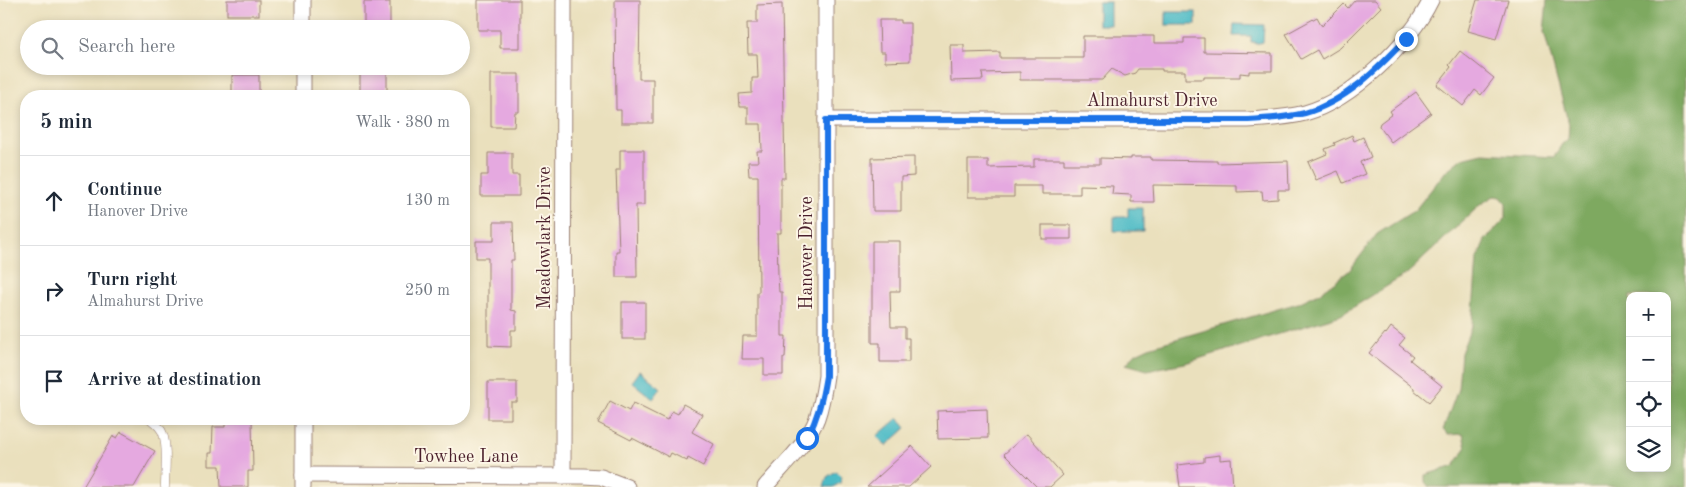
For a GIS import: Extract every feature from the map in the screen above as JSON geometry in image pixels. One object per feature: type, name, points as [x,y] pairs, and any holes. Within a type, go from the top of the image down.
[{"type":"street","points":[[303,0],[303,20]]},
{"type":"street","name":"Meadowlark Drive","points":[[563,476],[564,0]]},
{"type":"street","name":"Hanover Drive","points":[[765,487],[807,438],[816,420],[826,376],[826,0]]},
{"type":"street","name":"Almahurst Drive","points":[[826,120],[1248,120],[1284,117],[1321,108],[1342,96],[1362,81],[1406,39],[1424,14],[1431,0]]},
{"type":"street","points":[[303,75],[303,90]]},
{"type":"street","points":[[303,425],[303,481]]},
{"type":"street","name":"Towhee Lane","points":[[303,481],[563,476],[601,477],[627,487]]},
{"type":"lane","points":[[159,425],[164,434],[166,458],[165,487]]},
{"type":"green space","points":[[1547,0],[1686,0],[1686,487],[1429,487],[1425,482],[1425,475],[1454,466],[1466,448],[1463,434],[1448,435],[1443,430],[1458,389],[1461,353],[1472,325],[1477,259],[1485,240],[1506,218],[1506,203],[1501,197],[1494,196],[1481,204],[1408,273],[1341,315],[1185,363],[1147,370],[1126,364],[1136,353],[1149,347],[1298,303],[1319,293],[1349,271],[1377,234],[1415,210],[1446,171],[1462,158],[1483,153],[1554,157],[1562,144],[1568,139],[1569,125],[1544,32]]},
{"type":"water","points":[[1098,2],[1110,2],[1110,25],[1098,25]]},
{"type":"water","points":[[1166,12],[1196,12],[1196,25],[1166,25]]},
{"type":"water","points":[[1234,24],[1264,25],[1263,42],[1255,44],[1255,42],[1251,42],[1251,36],[1233,36]]},
{"type":"water","points":[[1128,208],[1143,208],[1143,231],[1114,231],[1114,217],[1128,217]]},
{"type":"water","points":[[640,371],[661,388],[653,399],[632,382]]},
{"type":"water","points":[[898,418],[906,428],[886,446],[877,436]]},
{"type":"water","points":[[836,471],[842,477],[840,483],[833,487],[824,487],[827,477]]},
{"type":"building","points":[[227,0],[259,0],[259,15],[227,15]]},
{"type":"building","points":[[478,0],[520,0],[520,48],[500,48],[500,30],[478,30]]},
{"type":"building","points":[[615,0],[640,0],[639,79],[653,79],[653,123],[621,123],[621,110],[616,110]]},
{"type":"building","points":[[1355,0],[1375,0],[1381,7],[1340,48],[1322,59],[1317,50],[1301,59],[1286,34],[1317,17],[1322,26],[1344,4],[1348,8]]},
{"type":"building","points":[[1477,0],[1508,0],[1496,39],[1468,31]]},
{"type":"building","points":[[364,2],[390,2],[390,20],[364,20]]},
{"type":"building","points":[[782,4],[785,178],[781,178],[781,233],[777,233],[779,292],[782,292],[782,336],[786,336],[785,358],[783,358],[783,375],[764,375],[764,359],[742,359],[743,336],[757,336],[757,292],[759,292],[758,176],[749,176],[748,162],[758,162],[757,151],[762,151],[761,124],[748,124],[748,107],[740,107],[739,94],[752,93],[752,78],[758,78],[757,54],[748,54],[747,23],[757,23],[757,5]]},
{"type":"building","points":[[879,20],[901,20],[901,23],[910,23],[910,61],[885,62],[885,52],[880,52]]},
{"type":"building","points":[[1083,36],[1154,36],[1154,43],[1184,43],[1184,38],[1204,38],[1204,52],[1272,53],[1272,71],[1249,71],[1249,74],[1240,73],[1240,77],[1185,79],[1185,71],[1138,69],[1135,73],[1125,76],[1112,69],[1102,80],[1020,80],[1020,72],[982,73],[983,80],[951,81],[950,45],[964,45],[964,53],[1000,52],[1000,58],[1083,58]]},
{"type":"building","points":[[1460,51],[1494,78],[1481,95],[1475,90],[1463,106],[1437,85],[1451,67],[1449,65]]},
{"type":"building","points":[[491,74],[519,74],[519,112],[515,112],[514,127],[491,127]]},
{"type":"building","points":[[232,75],[259,75],[259,90],[232,90]]},
{"type":"building","points":[[360,75],[387,75],[387,90],[360,90]]},
{"type":"building","points":[[1416,92],[1431,113],[1391,142],[1379,126],[1380,123],[1392,114],[1390,111]]},
{"type":"building","points":[[1352,135],[1354,141],[1363,137],[1371,157],[1360,162],[1365,174],[1343,183],[1338,171],[1316,180],[1308,162],[1327,154],[1325,149]]},
{"type":"building","points":[[620,150],[644,150],[644,205],[636,205],[637,277],[616,277],[616,251],[619,251],[616,170],[620,170]]},
{"type":"building","points":[[488,153],[512,153],[512,175],[519,175],[519,196],[481,196],[481,175],[488,175]]},
{"type":"building","points":[[914,157],[914,176],[901,177],[901,211],[873,211],[872,158]]},
{"type":"building","points":[[1131,157],[1151,157],[1151,160],[1217,161],[1217,163],[1288,161],[1289,190],[1278,190],[1278,199],[1263,200],[1262,191],[1237,192],[1237,186],[1153,185],[1154,202],[1131,202],[1131,195],[1112,194],[1113,186],[1080,185],[1080,194],[1042,194],[1042,186],[1014,186],[1014,197],[968,197],[968,160],[988,160],[988,168],[1034,167],[1034,159],[1064,159],[1064,164],[1100,164],[1100,158],[1131,159]]},
{"type":"building","points":[[494,222],[513,222],[514,260],[511,260],[511,310],[516,311],[516,330],[511,330],[511,347],[488,346],[488,258],[476,258],[476,241],[494,241]]},
{"type":"building","points":[[1042,225],[1071,225],[1071,239],[1042,239]]},
{"type":"building","points":[[872,241],[900,241],[900,291],[890,291],[891,327],[905,327],[905,338],[909,338],[909,362],[880,362],[880,343],[872,343]]},
{"type":"building","points":[[622,302],[645,302],[645,339],[622,339]]},
{"type":"building","points":[[1391,327],[1405,338],[1399,345],[1413,356],[1410,360],[1442,386],[1429,402],[1369,353]]},
{"type":"building","points":[[488,382],[517,382],[517,402],[511,402],[511,419],[488,419]]},
{"type":"building","points":[[610,401],[629,411],[633,403],[667,420],[672,411],[678,414],[683,404],[702,414],[692,432],[714,444],[703,466],[688,458],[687,461],[671,453],[669,457],[598,423]]},
{"type":"building","points":[[987,409],[988,438],[938,439],[937,411]]},
{"type":"building","points":[[225,425],[252,425],[253,471],[248,471],[248,487],[221,487],[220,466],[209,466],[209,453],[212,453],[213,427],[225,427]]},
{"type":"building","points":[[121,432],[155,451],[134,487],[83,487],[113,436],[117,438]]},
{"type":"building","points":[[1027,434],[1063,475],[1050,487],[1037,487],[1004,454]]},
{"type":"building","points":[[912,446],[931,467],[909,487],[867,487]]},
{"type":"building","points":[[1220,455],[1220,460],[1231,459],[1233,487],[1180,487],[1177,465],[1204,462],[1204,457]]},
{"type":"route","points":[[807,438],[816,420],[826,376],[826,120],[1248,120],[1284,117],[1321,108],[1342,96],[1388,58],[1406,39]]}]
